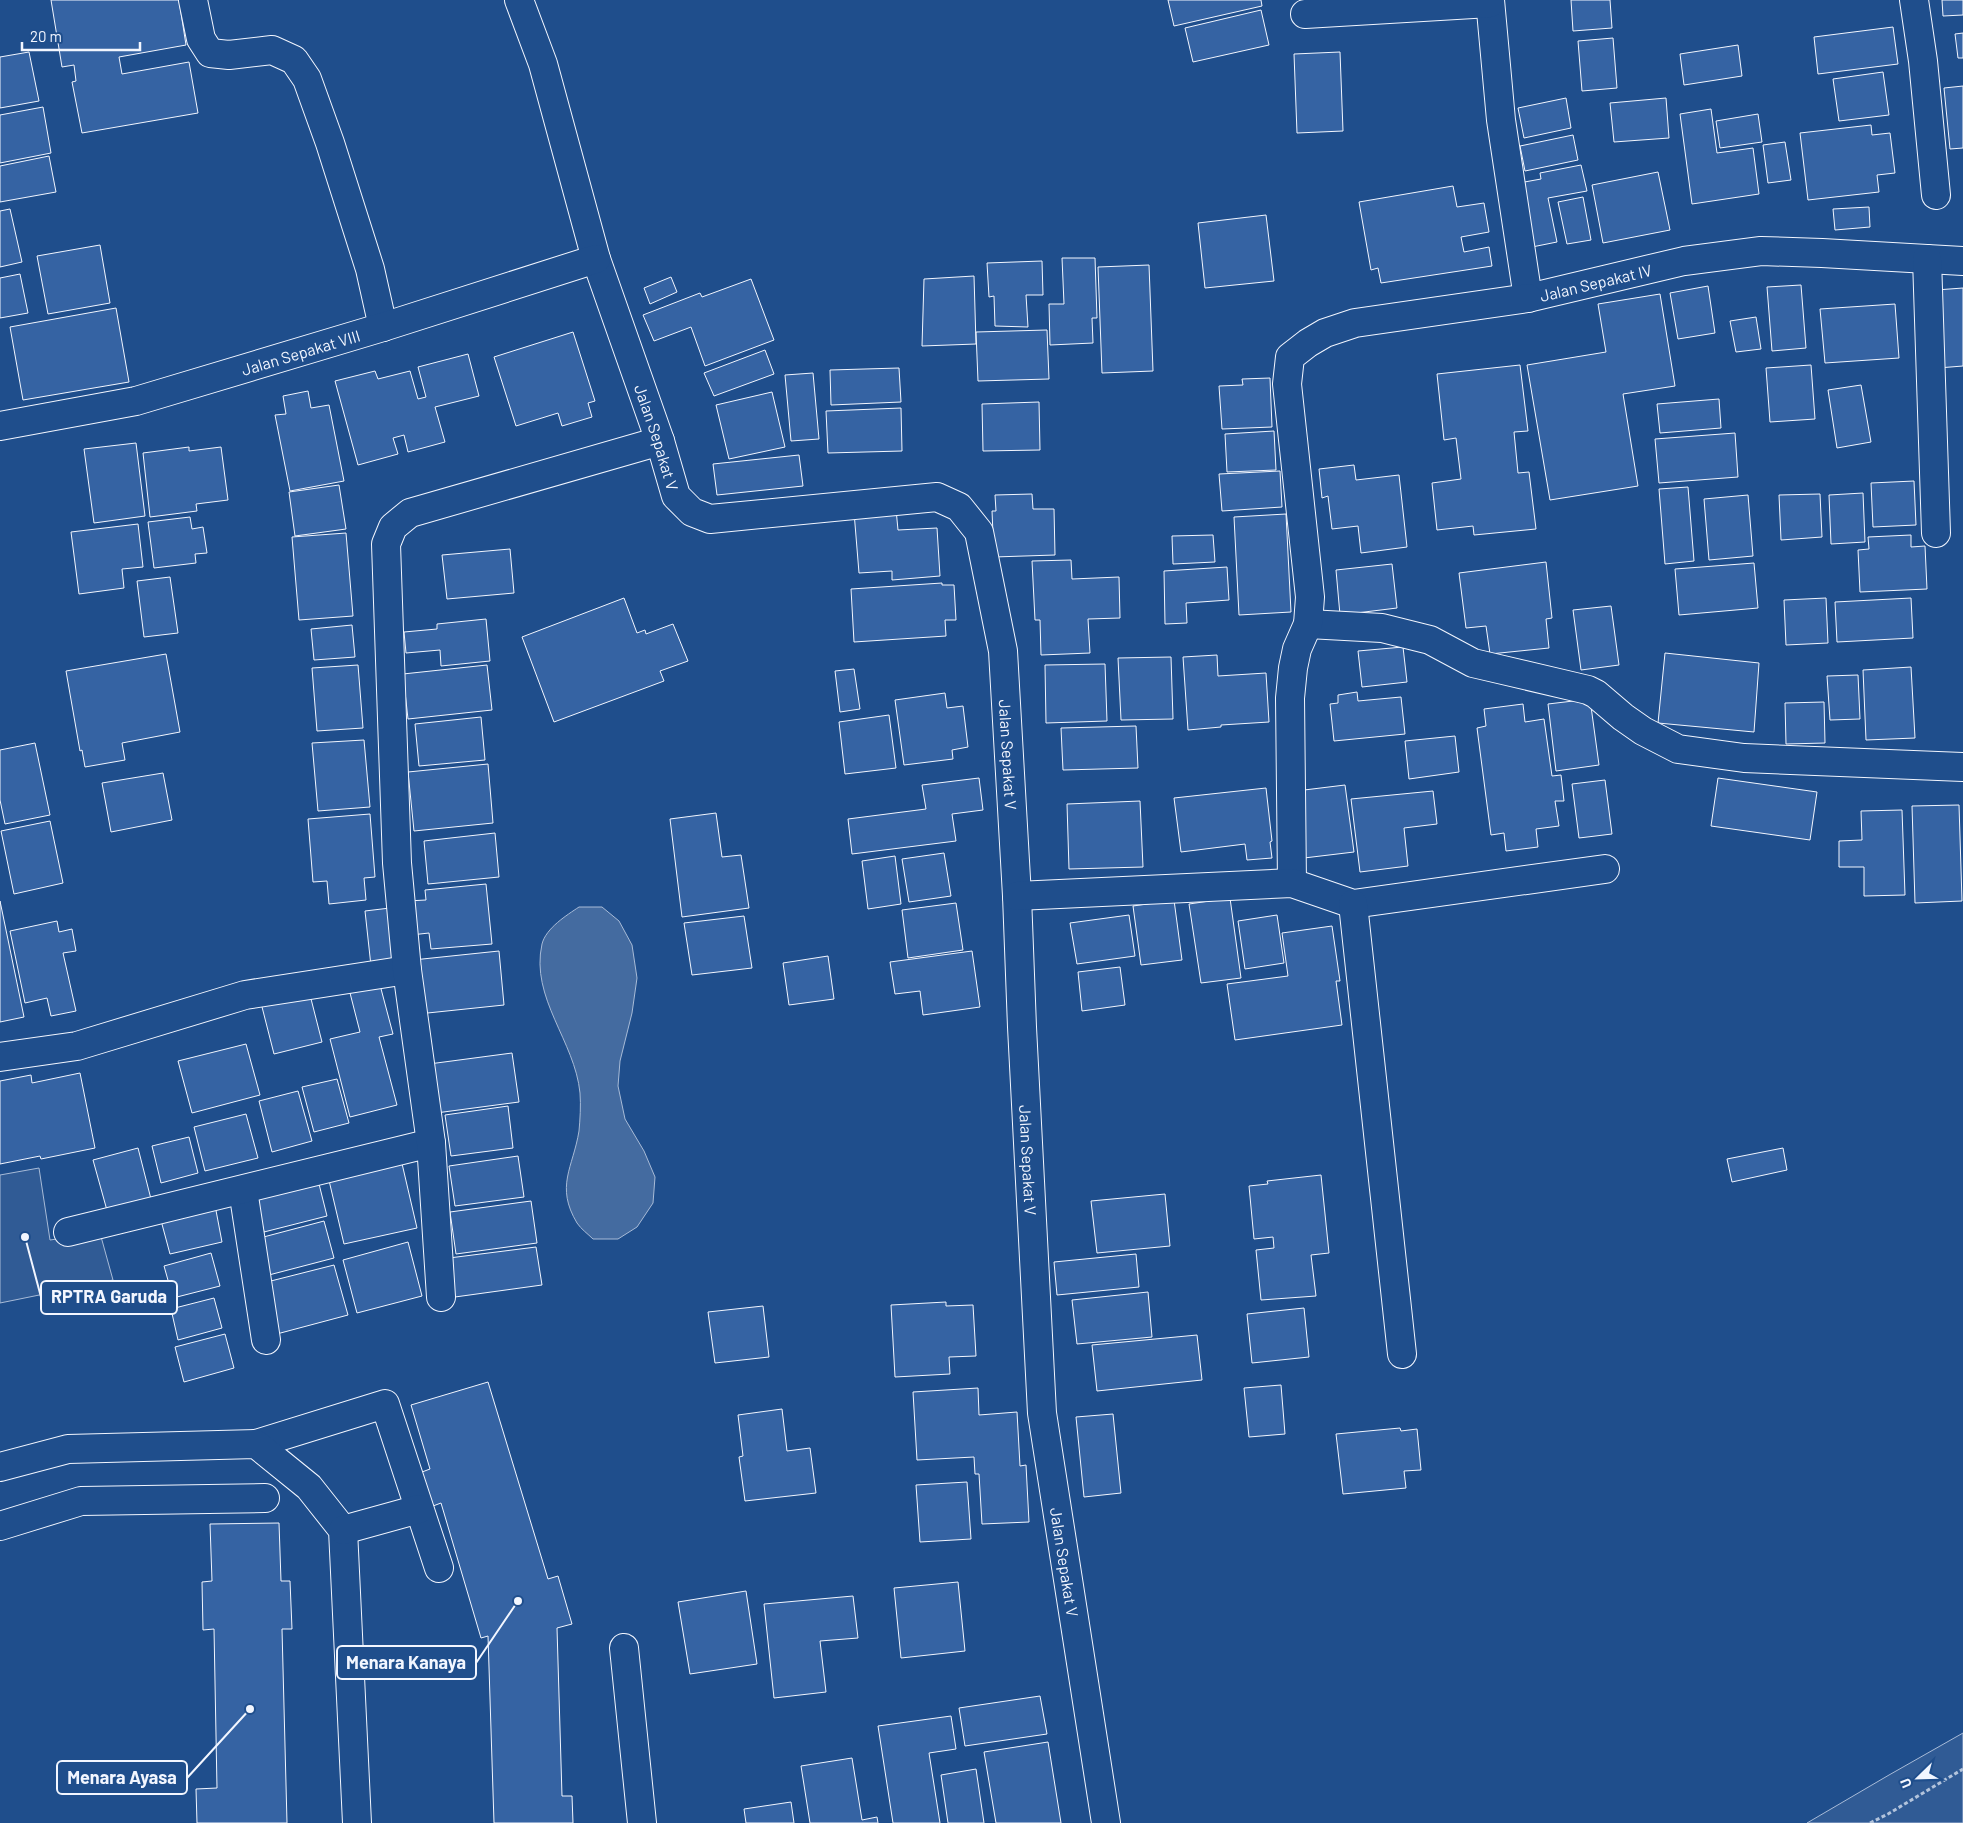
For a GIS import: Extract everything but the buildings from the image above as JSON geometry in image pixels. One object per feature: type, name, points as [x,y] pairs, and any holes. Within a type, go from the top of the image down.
[{"type":"street","points":[[193,0],[201,39],[210,52],[229,54],[272,50],[294,60],[307,79],[330,143],[370,269],[382,327]]},
{"type":"street","name":"Jalan Sepakat V","points":[[520,0],[543,64],[596,259],[660,441],[676,496],[692,512],[710,519],[937,497],[959,508],[979,532],[1003,651],[1042,1413],[1106,1823]]},
{"type":"street","points":[[1914,0],[1936,195]]},
{"type":"street","points":[[1305,14],[1490,2]]},
{"type":"street","name":"Jalan Sepakat IV","points":[[1490,2],[1501,120],[1528,298],[1684,261],[1760,251],[1963,261]]},
{"type":"street","name":"Jalan Sepakat VIII","points":[[0,426],[136,401],[382,327],[596,259]]},
{"type":"street","points":[[1927,259],[1936,533]]},
{"type":"street","points":[[1292,883],[1290,698],[1297,649],[1308,624],[1310,597],[1287,384],[1290,357],[1324,333],[1355,323],[1528,298]]},
{"type":"street","points":[[441,1297],[431,1142],[407,970],[397,863],[386,589],[386,544],[392,527],[410,513],[660,441]]},
{"type":"street","points":[[1308,624],[1382,628],[1430,640],[1473,663],[1588,690],[1596,694],[1643,731],[1678,749],[1744,758],[1963,767]]},
{"type":"street","points":[[1017,896],[1292,883],[1353,904],[1605,870]]},
{"type":"street","points":[[1353,904],[1402,1354]]},
{"type":"street","points":[[0,1057],[77,1046],[245,995],[407,970]]},
{"type":"street","points":[[68,1232],[431,1142]]},
{"type":"street","points":[[243,1190],[266,1340]]},
{"type":"street","points":[[0,1467],[68,1449],[256,1444],[385,1404],[438,1568]]},
{"type":"street","points":[[256,1444],[309,1486],[343,1530],[357,1823]]},
{"type":"street","points":[[0,1526],[81,1501],[265,1498]]},
{"type":"street","points":[[343,1530],[419,1510]]},
{"type":"street","points":[[624,1648],[642,1823]]},
{"type":"path","points":[[1870,1823],[1963,1768]]},
{"type":"shaded area","points":[[579,907],[602,907],[619,921],[632,945],[637,978],[632,1013],[620,1061],[618,1086],[625,1119],[644,1151],[655,1177],[653,1203],[637,1227],[618,1239],[593,1239],[577,1223],[567,1198],[567,1177],[579,1131],[580,1093],[570,1055],[547,1001],[542,983],[540,964],[544,938],[558,922]]},
{"type":"shaded area","points":[[39,1168],[50,1240],[100,1233],[113,1280],[0,1303],[0,1175]]},
{"type":"shaded area","points":[[1963,1733],[1963,1823],[1807,1823],[1889,1775]]},
{"type":"place","name":"RPTRA Garuda","points":[[25,1237]]},
{"type":"place","name":"Menara Kanaya","points":[[518,1601]]},
{"type":"place","name":"Menara Ayasa","points":[[250,1709]]}]
